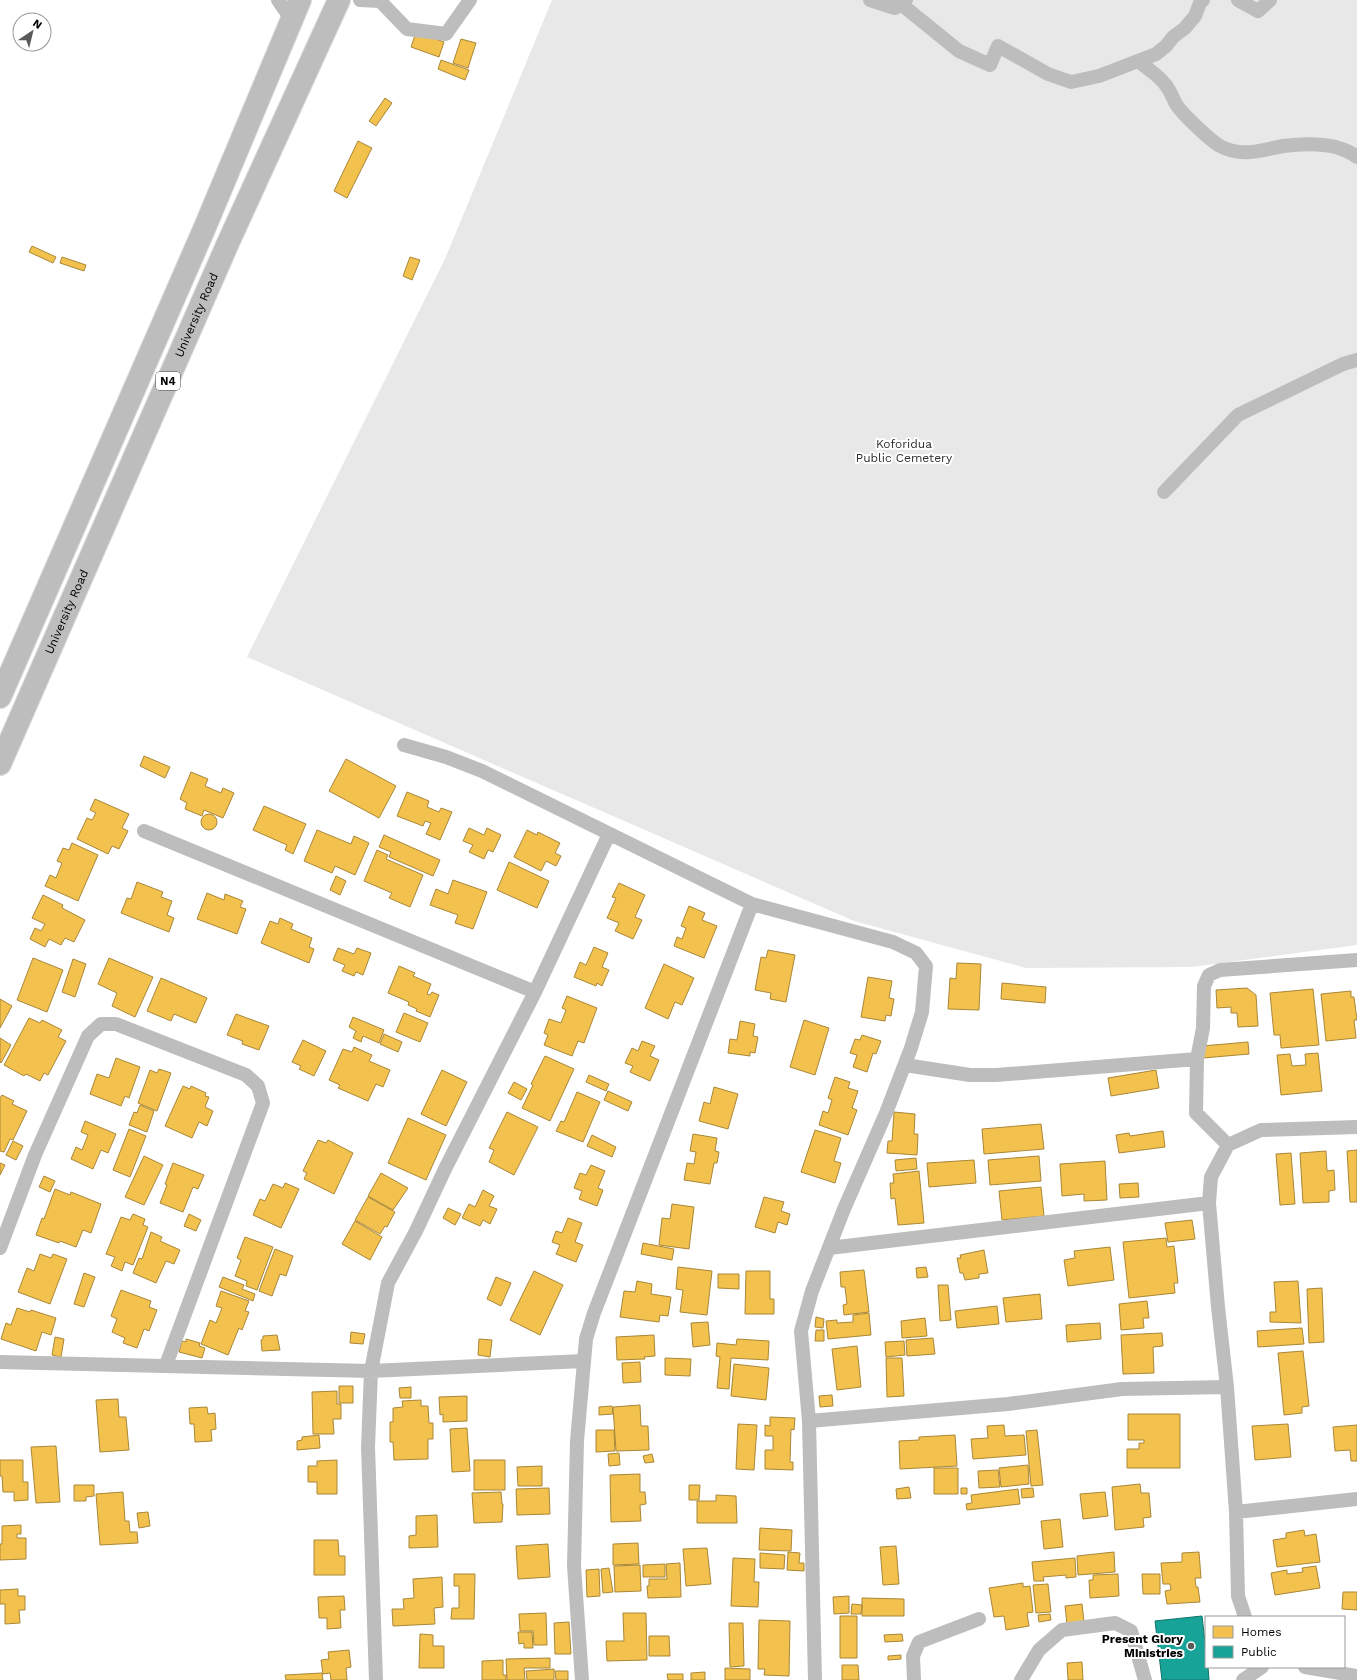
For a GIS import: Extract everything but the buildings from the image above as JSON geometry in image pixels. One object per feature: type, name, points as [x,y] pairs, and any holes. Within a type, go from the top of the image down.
[{"type":"highway","name":"University Road","points":[[0,764],[228,243],[339,0]]},
{"type":"highway","name":"N4","points":[[2,685],[205,227],[296,10]]},
{"type":"street","points":[[278,0],[296,10]]},
{"type":"street","points":[[360,0],[380,0],[407,29],[446,34],[470,0]]},
{"type":"street","points":[[870,0],[895,8],[904,2],[959,51],[990,65],[998,46],[1048,74],[1071,82],[1099,76],[1156,54],[1166,46],[1173,37],[1185,28],[1195,16],[1200,3],[1203,0]]},
{"type":"street","points":[[1238,0],[1258,11],[1270,0]]},
{"type":"street","points":[[1139,61],[1145,67],[1158,75],[1170,91],[1177,104],[1191,120],[1220,146],[1235,151],[1258,152],[1286,146],[1319,144],[1343,150],[1357,157]]},
{"type":"street","points":[[1164,492],[1238,415],[1343,364],[1357,360]]},
{"type":"street","points":[[404,745],[446,757],[482,771],[554,805],[609,834],[752,904],[893,942],[916,953],[926,966],[922,1012],[905,1065],[886,1113],[844,1209],[812,1292],[801,1331],[810,1421],[815,1680]]},
{"type":"street","points":[[144,831],[535,992]]},
{"type":"street","points":[[376,1680],[368,1447],[371,1371],[388,1283],[416,1231],[445,1169],[535,992],[609,834]]},
{"type":"street","points":[[582,1680],[574,1566],[577,1441],[586,1339],[594,1313],[752,904]]},
{"type":"street","points":[[1228,1145],[1196,1114],[1197,1058],[1203,1028],[1204,986],[1210,975],[1220,970],[1357,960]]},
{"type":"street","points":[[0,1248],[35,1156],[88,1036],[101,1024],[116,1024],[246,1075],[258,1086],[263,1103],[166,1365]]},
{"type":"street","points":[[905,1065],[970,1075],[996,1075],[1197,1058]]},
{"type":"street","points":[[1245,1616],[1238,1596],[1236,1512],[1227,1387],[1209,1203],[1211,1177],[1228,1145],[1261,1130],[1357,1127]]},
{"type":"street","points":[[829,1248],[1209,1203]]},
{"type":"street","points":[[0,1362],[371,1371],[583,1361]]},
{"type":"street","points":[[810,1421],[1008,1404],[1122,1389],[1227,1387]]},
{"type":"street","points":[[1236,1512],[1357,1499]]},
{"type":"street","points":[[914,1680],[913,1656],[919,1642],[979,1619]]},
{"type":"street","points":[[1021,1680],[1039,1650],[1062,1630],[1115,1623],[1131,1631],[1146,1680]]},
{"type":"street","points":[[1243,1680],[1261,1668]]},
{"type":"street","points":[[1311,1668],[1357,1676]]},
{"type":"green space","name":"Koforidua Public Cemetery","points":[[552,0],[1357,0],[1357,945],[1192,967],[1026,968],[854,921],[247,657],[445,259]]},
{"type":"place","name":"Present Glory Ministries","points":[[1191,1646]]}]
